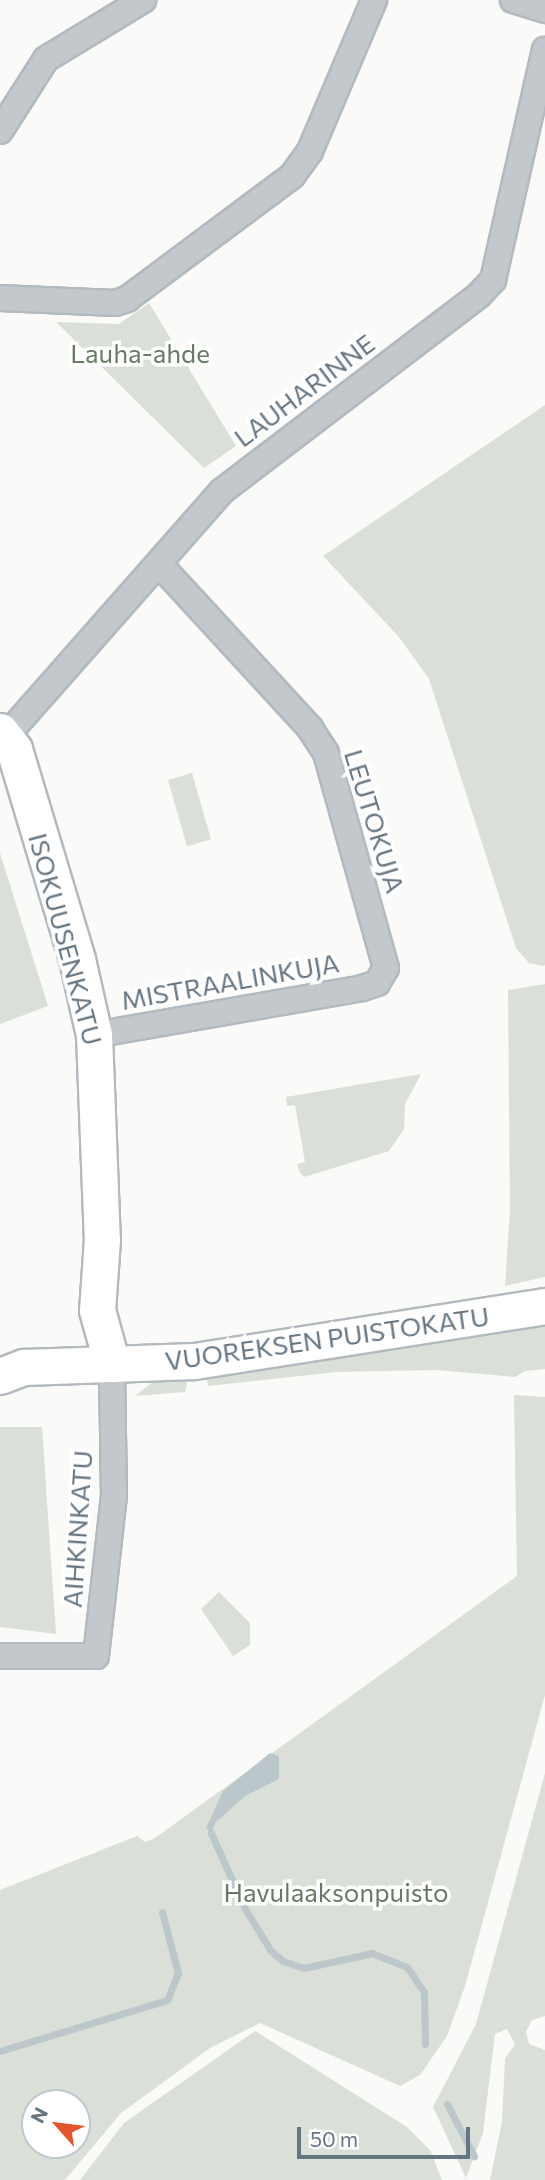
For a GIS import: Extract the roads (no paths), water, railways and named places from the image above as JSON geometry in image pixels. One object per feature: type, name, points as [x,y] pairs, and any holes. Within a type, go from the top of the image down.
[{"type":"street","points":[[0,131],[46,59],[143,0]]},
{"type":"street","points":[[0,298],[115,303],[132,296],[298,170],[310,151],[374,0]]},
{"type":"street","points":[[513,0],[545,10]]},
{"type":"street","name":"LAUHARINNE","points":[[3,733],[160,565],[230,484],[479,295],[493,280],[545,50]]},
{"type":"street","name":"LEUTOKUJA","points":[[160,565],[310,728],[326,753],[385,956],[386,968],[377,983]]},
{"type":"street","name":"ISOKUUSENKATU","points":[[3,733],[73,946],[94,1035],[103,1239],[97,1310],[111,1364]]},
{"type":"street","name":"MISTRAALINKUJA","points":[[94,1035],[377,983]]},
{"type":"street","name":"VUOREKSEN PUISTOKATU","points":[[8,1368],[194,1361],[545,1306]]},
{"type":"street","name":"AIHKINKATU","points":[[0,1656],[96,1656],[114,1496],[111,1364]]},
{"type":"waterway","points":[[211,1833],[245,1909],[271,1951],[283,1961],[304,1968],[372,1953],[407,1967],[424,1992],[425,2044]]},
{"type":"waterway","points":[[0,2051],[167,2000],[178,1973],[162,1912]]},
{"type":"waterway","points":[[447,2104],[474,2156]]},
{"type":"park label","name":"Lauha-ahde","points":[[140,353]]},
{"type":"park label","name":"Havulaaksonpuisto","points":[[336,1892]]}]
